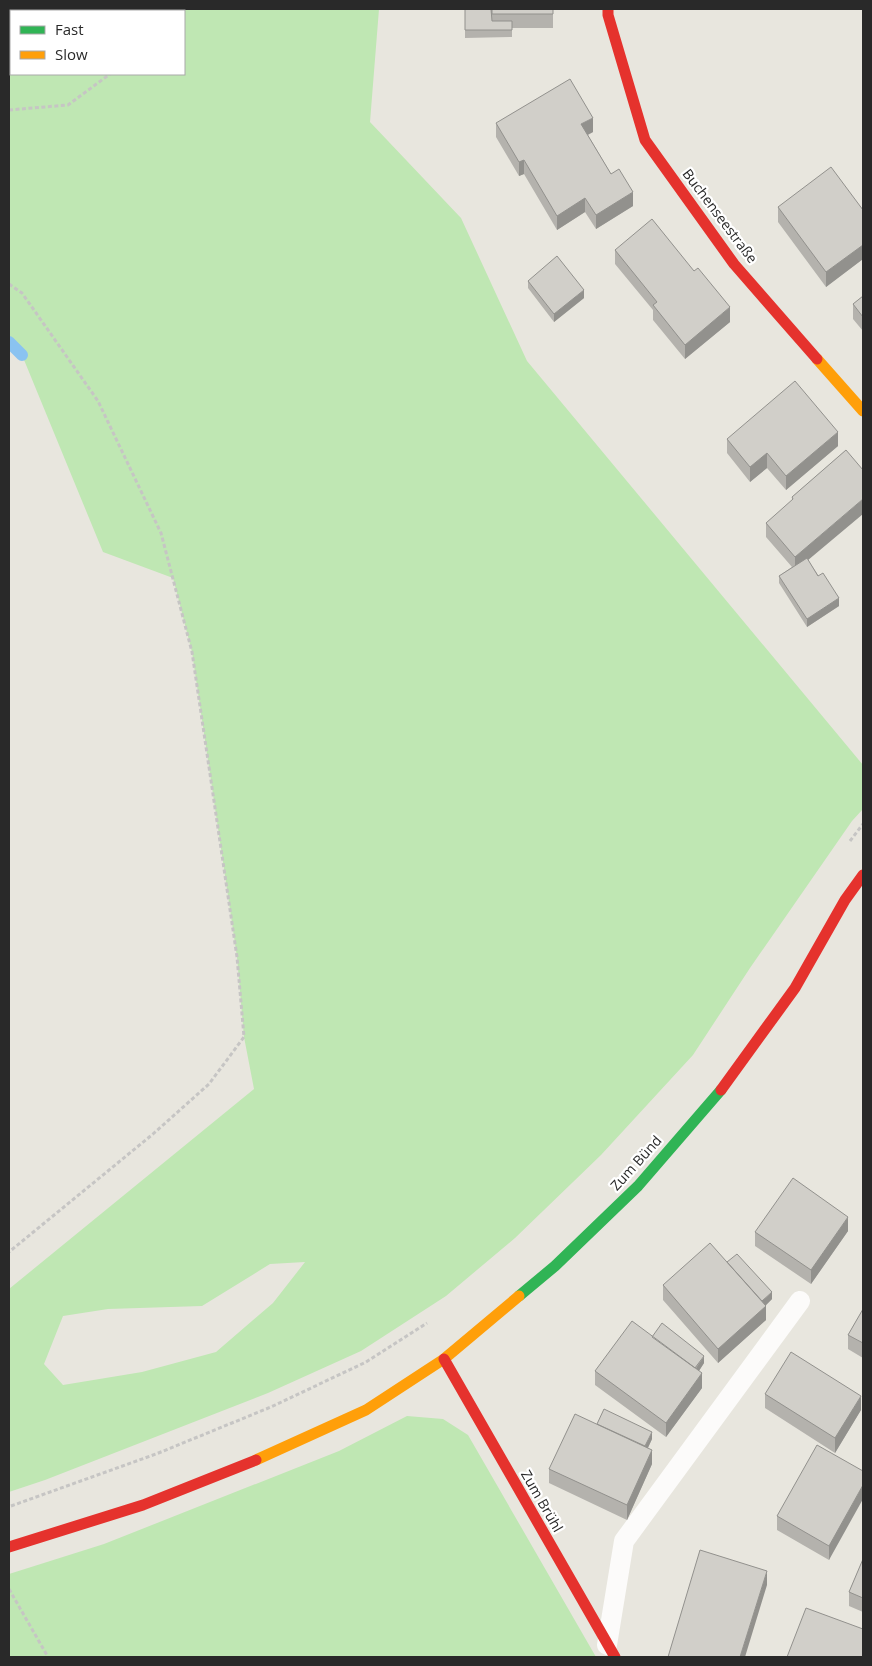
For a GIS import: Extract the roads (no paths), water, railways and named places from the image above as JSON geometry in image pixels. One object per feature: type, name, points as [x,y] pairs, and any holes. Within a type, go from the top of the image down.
[{"type":"street","name":"Buchenseestraße","points":[[608,9],[608,15],[645,140],[734,264],[863,412]]},
{"type":"street","name":"Zum Bünd","points":[[9,1547],[143,1505],[256,1460],[366,1410],[444,1359],[555,1266],[638,1186],[725,1085],[795,988],[845,900],[863,876]]},
{"type":"street","name":"Zum Brühl","points":[[444,1359],[611,1651]]},
{"type":"lane","points":[[611,1651],[624,1541],[800,1301]]},
{"type":"waterway","points":[[9,342],[22,355]]}]
